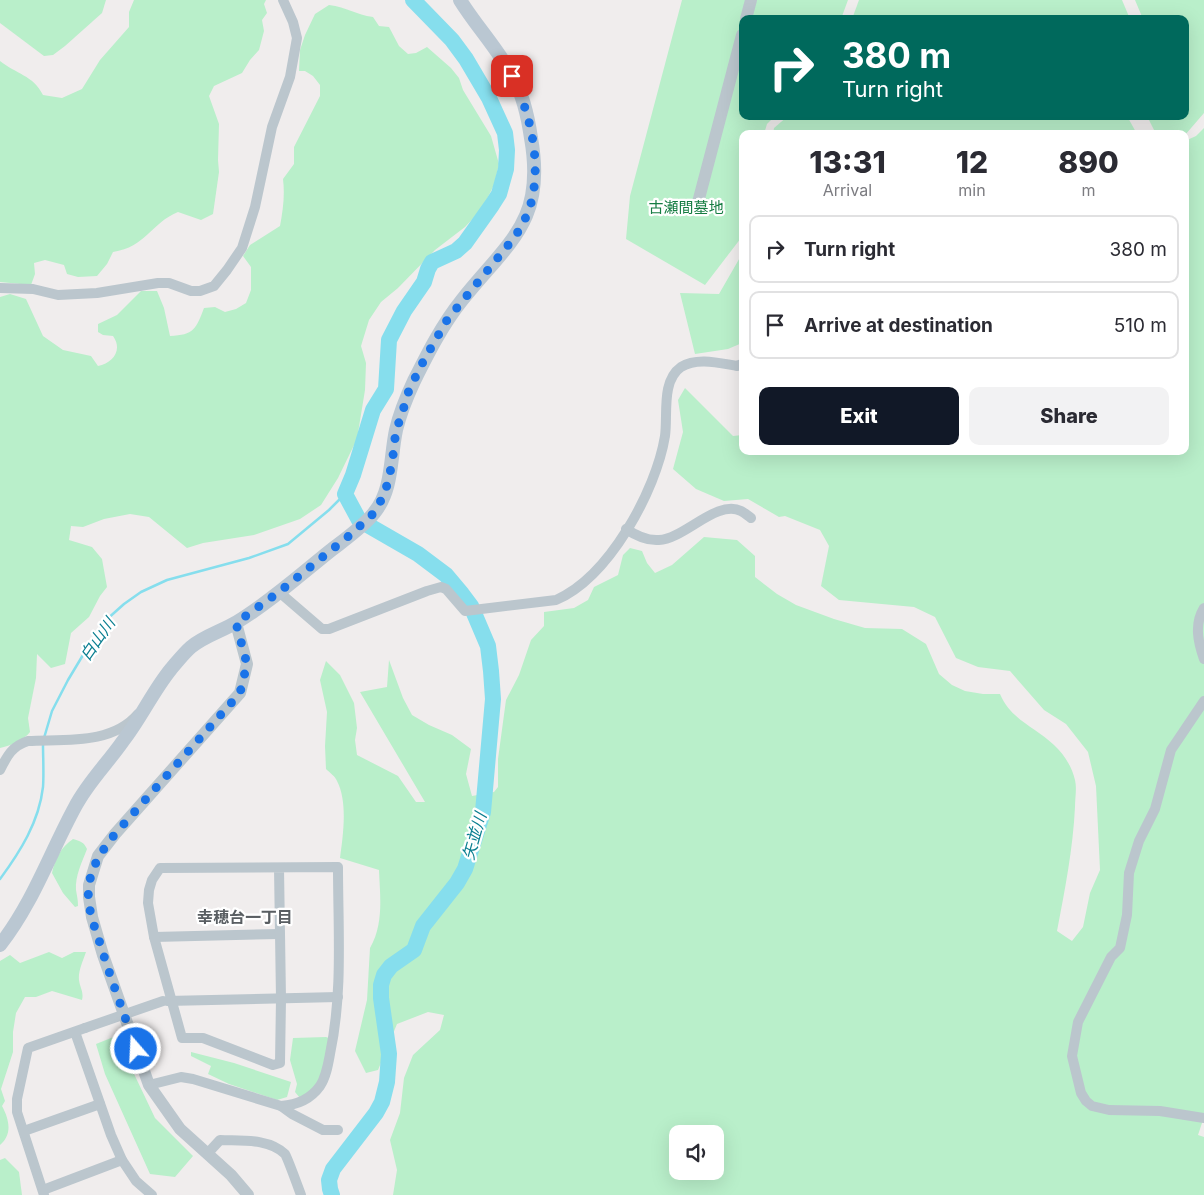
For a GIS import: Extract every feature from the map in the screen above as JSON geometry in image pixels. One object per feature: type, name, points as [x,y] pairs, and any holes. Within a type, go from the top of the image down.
[{"type":"main road","points":[[0,945],[21,915],[76,804],[100,768],[123,742],[170,670],[191,647],[236,623],[279,592],[350,535],[374,513],[385,493],[392,464],[396,430],[409,390],[447,320],[507,248],[522,226],[532,202],[534,189],[535,164],[527,118],[518,88],[506,65],[460,0]]},
{"type":"street","points":[[0,288],[33,289],[58,295],[97,293],[158,283],[169,283],[191,291],[200,291],[214,286],[242,248],[255,207],[272,128],[290,77],[297,38],[294,22],[283,0]]},
{"type":"street","points":[[747,15],[751,0]]},
{"type":"street","points":[[696,210],[739,46]]},
{"type":"street","points":[[279,592],[322,629],[329,629],[426,591],[441,587],[446,589],[465,611],[556,600],[590,577],[609,556],[646,496],[658,462],[664,436],[668,386],[672,376],[680,368],[694,362],[739,365]]},
{"type":"street","points":[[626,529],[636,535],[658,540],[668,538],[706,518],[730,509],[740,510],[751,518]]},
{"type":"street","points":[[1204,608],[1200,615],[1198,631],[1204,658]]},
{"type":"street","points":[[236,623],[247,664],[240,693],[115,834],[98,856],[89,885],[89,897],[92,916],[103,955],[149,1085],[180,1129],[231,1175],[248,1195]]},
{"type":"street","points":[[1204,701],[1171,750],[1156,809],[1138,841],[1129,873],[1126,915],[1120,948],[1111,957],[1078,1022],[1072,1056],[1081,1093],[1092,1106],[1109,1110],[1160,1111],[1204,1118]]},
{"type":"street","points":[[0,770],[8,754],[14,747],[22,743],[35,740],[102,736],[122,727],[145,706]]},
{"type":"street","points":[[278,868],[282,999],[280,1063],[273,1065],[202,1038],[182,1038],[167,1001],[148,903],[152,880],[160,868],[338,867],[338,997],[334,1033],[326,1074],[312,1096],[295,1105],[281,1106]]},
{"type":"street","points":[[154,937],[279,934]]},
{"type":"street","points":[[122,1160],[44,1192],[17,1112],[28,1048],[167,1001],[338,997]]},
{"type":"street","points":[[80,1030],[100,1104],[122,1160],[136,1181],[152,1195]]},
{"type":"street","points":[[149,1085],[181,1077],[193,1078],[281,1106],[323,1130],[338,1130]]},
{"type":"street","points":[[24,1131],[100,1104]]},
{"type":"street","points":[[208,1153],[220,1140],[249,1141],[273,1145],[286,1156],[301,1195]]},
{"type":"green space","points":[[0,0],[106,0],[102,13],[53,55],[44,56],[0,23]]},
{"type":"green space","points":[[134,0],[266,0],[264,4],[267,13],[262,20],[264,31],[259,50],[242,73],[214,86],[209,96],[219,124],[219,172],[213,214],[201,220],[178,212],[161,222],[133,245],[113,252],[107,264],[97,276],[78,277],[67,274],[64,265],[45,260],[34,263],[35,274],[31,285],[0,282],[0,61],[29,79],[39,88],[43,95],[62,98],[82,89],[100,60],[129,27],[129,12]]},
{"type":"green space","name":"古瀬間墓地","points":[[682,0],[848,0],[842,15],[739,15],[739,120],[771,120],[765,130],[739,130],[739,241],[705,285],[626,239],[630,196]]},
{"type":"green space","points":[[859,0],[1122,0],[1128,15],[853,15]]},
{"type":"green space","points":[[1135,0],[1204,0],[1204,113],[1189,130],[1154,130],[1149,120],[1189,120],[1189,15],[1141,15]]},
{"type":"green space","points":[[329,5],[373,17],[379,26],[389,27],[399,46],[408,54],[416,53],[427,47],[451,68],[459,78],[463,90],[491,136],[499,164],[494,185],[482,209],[465,227],[435,250],[398,288],[381,302],[369,320],[361,346],[366,363],[365,390],[357,439],[338,478],[321,505],[300,519],[254,535],[203,543],[187,548],[149,517],[130,514],[104,519],[83,527],[71,526],[69,540],[92,547],[102,559],[107,587],[89,617],[71,633],[65,664],[51,668],[37,654],[36,678],[28,718],[30,732],[24,738],[0,748],[0,297],[10,294],[26,299],[43,336],[63,350],[91,356],[98,366],[112,359],[117,351],[117,346],[113,336],[103,335],[98,332],[98,324],[117,315],[141,291],[157,291],[164,308],[170,336],[184,334],[193,329],[199,321],[204,308],[215,307],[225,312],[236,309],[246,303],[251,290],[251,267],[243,256],[250,245],[280,226],[284,191],[283,179],[294,164],[294,147],[320,96],[320,85],[313,76],[305,71],[299,71],[300,50],[315,14]]},
{"type":"green space","points":[[783,120],[1129,120],[1135,130],[774,130]]},
{"type":"green space","points":[[1204,128],[1204,1117],[1198,1135],[1204,1137],[1204,1195],[393,1195],[397,1170],[390,1140],[400,1113],[404,1078],[413,1055],[440,1030],[444,1015],[428,1012],[397,1024],[378,1070],[366,1073],[355,1051],[367,1000],[370,948],[379,920],[379,870],[340,858],[344,819],[343,799],[336,779],[326,769],[327,712],[320,680],[326,661],[340,675],[354,703],[357,728],[355,740],[357,755],[398,776],[416,802],[425,802],[360,692],[387,687],[389,660],[403,698],[412,715],[452,735],[471,749],[466,774],[472,796],[494,792],[498,787],[498,759],[506,700],[519,675],[531,640],[544,626],[544,612],[574,608],[588,600],[594,587],[618,575],[623,555],[630,548],[642,551],[647,563],[655,573],[672,565],[704,537],[737,540],[755,556],[755,577],[777,594],[796,605],[865,628],[902,629],[926,644],[939,674],[952,685],[965,691],[1000,694],[1017,717],[1046,738],[1061,752],[1072,770],[1076,790],[1071,853],[1057,931],[1072,941],[1083,927],[1090,893],[1100,870],[1096,786],[1088,752],[1066,724],[1044,710],[1010,671],[978,667],[956,658],[935,617],[914,607],[839,600],[821,586],[829,546],[820,530],[785,516],[779,517],[748,499],[724,501],[696,489],[673,469],[683,432],[678,400],[685,388],[733,436],[739,435],[739,455],[1189,455],[1189,139],[1196,136]]},
{"type":"green space","points":[[739,259],[739,344],[728,349],[695,354],[680,293],[719,294]]},
{"type":"green space","points":[[73,839],[82,842],[87,849],[79,869],[76,890],[78,906],[75,907],[63,893],[52,873],[59,854]]},
{"type":"green space","points":[[49,952],[62,958],[74,952],[86,952],[79,977],[83,995],[82,1000],[52,991],[36,997],[25,997],[16,1013],[13,1032],[13,1052],[1,1089],[5,1101],[2,1106],[8,1121],[8,1131],[7,1136],[0,1145],[0,961],[10,955],[20,963]]},
{"type":"green space","points":[[116,1036],[155,1118],[193,1156],[175,1177],[150,1174],[105,1074],[96,1044]]},
{"type":"green space","points":[[326,1037],[334,1040],[329,1077],[300,1098],[295,1092],[297,1084],[290,1060],[293,1038]]},
{"type":"green space","points":[[191,1052],[234,1063],[291,1082],[287,1097],[277,1100],[229,1084],[208,1074],[211,1066],[191,1056]]},
{"type":"green space","points":[[5,1158],[19,1172],[22,1195],[0,1195],[0,1160]]},
{"type":"waterway","name":"矢並川","points":[[332,1195],[329,1180],[333,1169],[376,1113],[382,1102],[387,1082],[389,1054],[381,998],[381,985],[384,975],[391,966],[414,950],[423,926],[457,883],[465,869],[483,812],[493,699],[488,646],[471,606],[446,575],[418,554],[359,520],[345,494],[353,475],[373,410],[386,389],[389,340],[404,311],[424,282],[432,262],[456,251],[465,243],[492,205],[499,194],[506,169],[507,150],[505,133],[489,98],[466,59],[452,40],[413,0]]},
{"type":"waterway","name":"白山川","points":[[44,738],[52,711],[68,680],[105,621],[124,604],[141,592],[167,580],[249,558],[288,544],[345,494]]},
{"type":"waterway","name":"白山川","points":[[0,879],[28,836],[41,800],[43,787],[43,744]]},
{"type":"district","name":"幸穂台一丁目","points":[[245,917]]},
{"type":"route","points":[[136,1049],[103,955],[92,916],[89,885],[98,856],[115,834],[240,693],[247,664],[236,623],[279,592],[350,535],[374,513],[385,493],[392,464],[396,430],[409,390],[424,360],[447,320],[514,238],[522,226],[532,202],[535,164],[531,136],[524,105],[512,76]]}]
